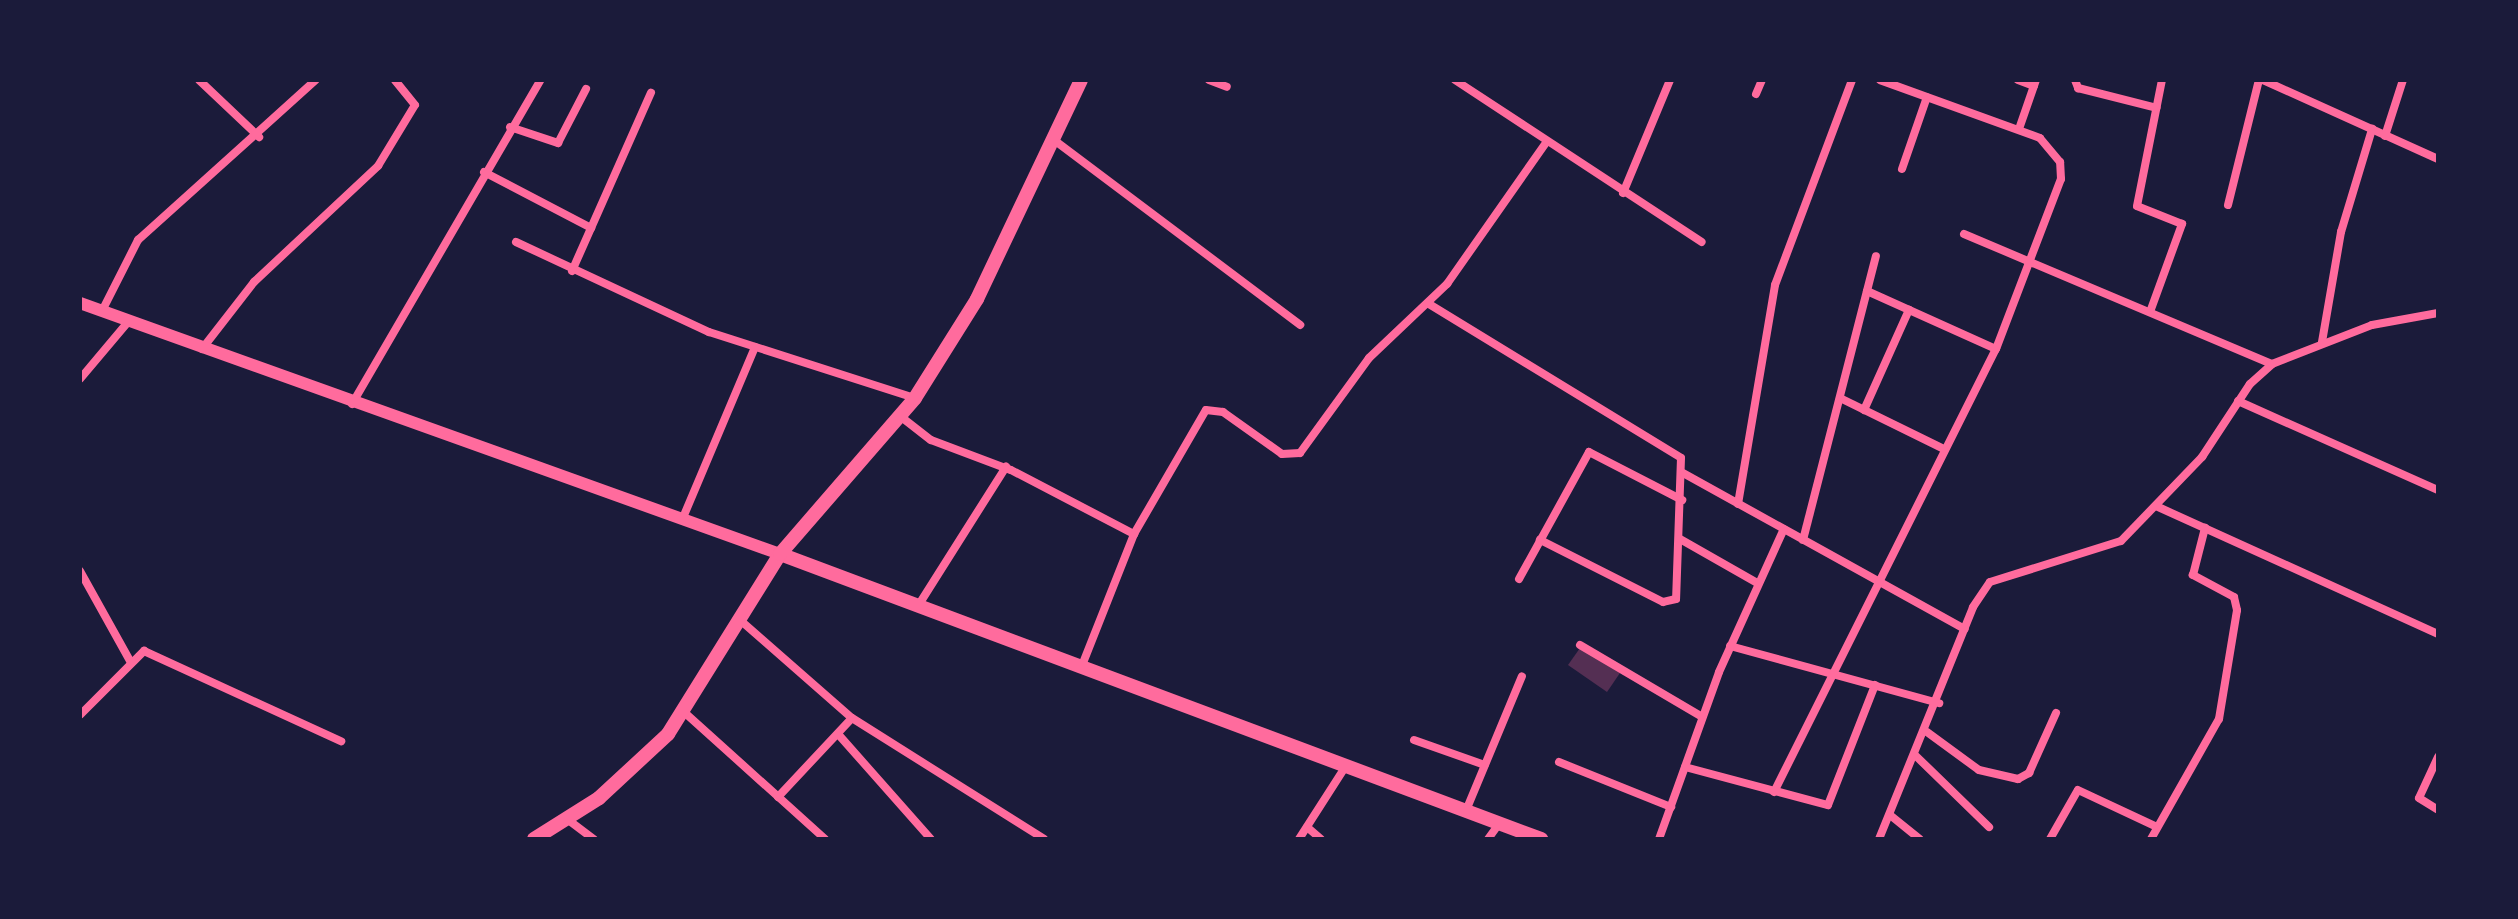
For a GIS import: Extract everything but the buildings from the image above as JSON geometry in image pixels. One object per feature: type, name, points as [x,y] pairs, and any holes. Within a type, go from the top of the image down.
[{"type":"main road","points":[[534,839],[638,767],[684,712],[780,554],[915,398],[977,299],[1081,80]]},
{"type":"main road","points":[[780,554],[1344,769],[1541,839]]},
{"type":"street","points":[[199,80],[259,137]]},
{"type":"street","points":[[102,311],[138,240],[259,137],[316,80]]},
{"type":"street","points":[[202,349],[262,273],[346,203],[378,166],[415,105],[395,80]]},
{"type":"street","points":[[1209,80],[1227,87]]},
{"type":"street","points":[[1455,80],[1545,144],[1702,242]]},
{"type":"street","points":[[1623,193],[1670,80]]},
{"type":"street","points":[[1756,94],[1762,80]]},
{"type":"street","points":[[1738,504],[1775,285],[1852,80]]},
{"type":"street","points":[[1774,792],[1828,672],[1996,349],[2057,194],[2060,162],[2040,138],[1927,97],[1898,83],[1880,80]]},
{"type":"street","points":[[2018,80],[2035,83],[2019,129]]},
{"type":"street","points":[[2075,80],[2078,88],[2157,108]]},
{"type":"street","points":[[2150,312],[2182,224],[2138,209],[2162,80]]},
{"type":"street","points":[[2228,205],[2261,80],[2438,159]]},
{"type":"street","points":[[2385,136],[2403,80]]},
{"type":"street","points":[[351,405],[510,127],[540,81]]},
{"type":"street","points":[[510,127],[558,143],[586,89]]},
{"type":"street","points":[[572,271],[651,93]]},
{"type":"street","points":[[1902,169],[1927,97]]},
{"type":"street","points":[[2322,342],[2341,232],[2372,129]]},
{"type":"street","points":[[1054,140],[1300,325]]},
{"type":"street","points":[[1081,669],[1134,534],[1206,410],[1223,412],[1282,454],[1300,453],[1369,358],[1429,304],[1545,144]]},
{"type":"street","points":[[484,172],[591,228]]},
{"type":"street","points":[[1964,234],[2030,267],[2150,312],[2272,364]]},
{"type":"street","points":[[516,242],[572,271],[755,347],[915,398]]},
{"type":"street","points":[[1803,540],[1876,256]]},
{"type":"street","points":[[1867,291],[1996,349]]},
{"type":"street","points":[[1429,304],[1673,448],[1683,473],[1678,596],[1668,602],[1540,540]]},
{"type":"street","points":[[82,307],[102,311],[351,405],[780,554]]},
{"type":"street","points":[[1864,410],[1909,310]]},
{"type":"street","points":[[1879,839],[1939,703],[1965,629],[1990,582],[2098,554],[2156,506],[2238,401],[2272,364],[2322,342],[2438,313]]},
{"type":"street","points":[[80,379],[128,322]]},
{"type":"street","points":[[682,520],[755,347]]},
{"type":"street","points":[[1840,398],[1944,449]]},
{"type":"street","points":[[2238,401],[2438,490]]},
{"type":"street","points":[[900,416],[931,440],[1006,467],[1134,534]]},
{"type":"street","points":[[1519,579],[1592,450],[1682,500]]},
{"type":"street","points":[[918,607],[1006,467]]},
{"type":"street","points":[[1683,473],[1965,629]]},
{"type":"street","points":[[2156,506],[2438,634]]},
{"type":"street","points":[[2151,839],[2217,726],[2237,610],[2234,597],[2193,575],[2205,528]]},
{"type":"street","points":[[1659,839],[1730,646],[1784,529]]},
{"type":"street","points":[[1680,539],[1757,583]]},
{"type":"street","points":[[80,571],[130,661]]},
{"type":"street","points":[[740,620],[852,718],[1044,839]]},
{"type":"street","points":[[1580,645],[1702,717]]},
{"type":"street","points":[[1730,646],[1939,703]]},
{"type":"street","points":[[80,715],[130,661],[149,652],[341,741]]},
{"type":"street","points":[[1465,813],[1522,676]]},
{"type":"street","points":[[1685,767],[1828,805],[1875,685]]},
{"type":"street","points":[[684,712],[825,839]]},
{"type":"street","points":[[1927,732],[1979,770],[2018,779],[2029,773],[2056,713]]},
{"type":"street","points":[[778,797],[852,718]]},
{"type":"street","points":[[838,734],[931,839]]},
{"type":"street","points":[[1414,740],[1485,765]]},
{"type":"street","points":[[1916,756],[1989,827]]},
{"type":"street","points":[[2438,757],[2419,798],[2438,810]]},
{"type":"street","points":[[1559,762],[1671,807]]},
{"type":"street","points":[[1299,839],[1344,769]]},
{"type":"street","points":[[2050,839],[2078,790],[2157,827]]},
{"type":"street","points":[[1890,815],[1920,839]]},
{"type":"street","points":[[567,819],[594,839]]},
{"type":"street","points":[[1488,839],[1498,825]]},
{"type":"street","points":[[1307,827],[1321,839]]}]
